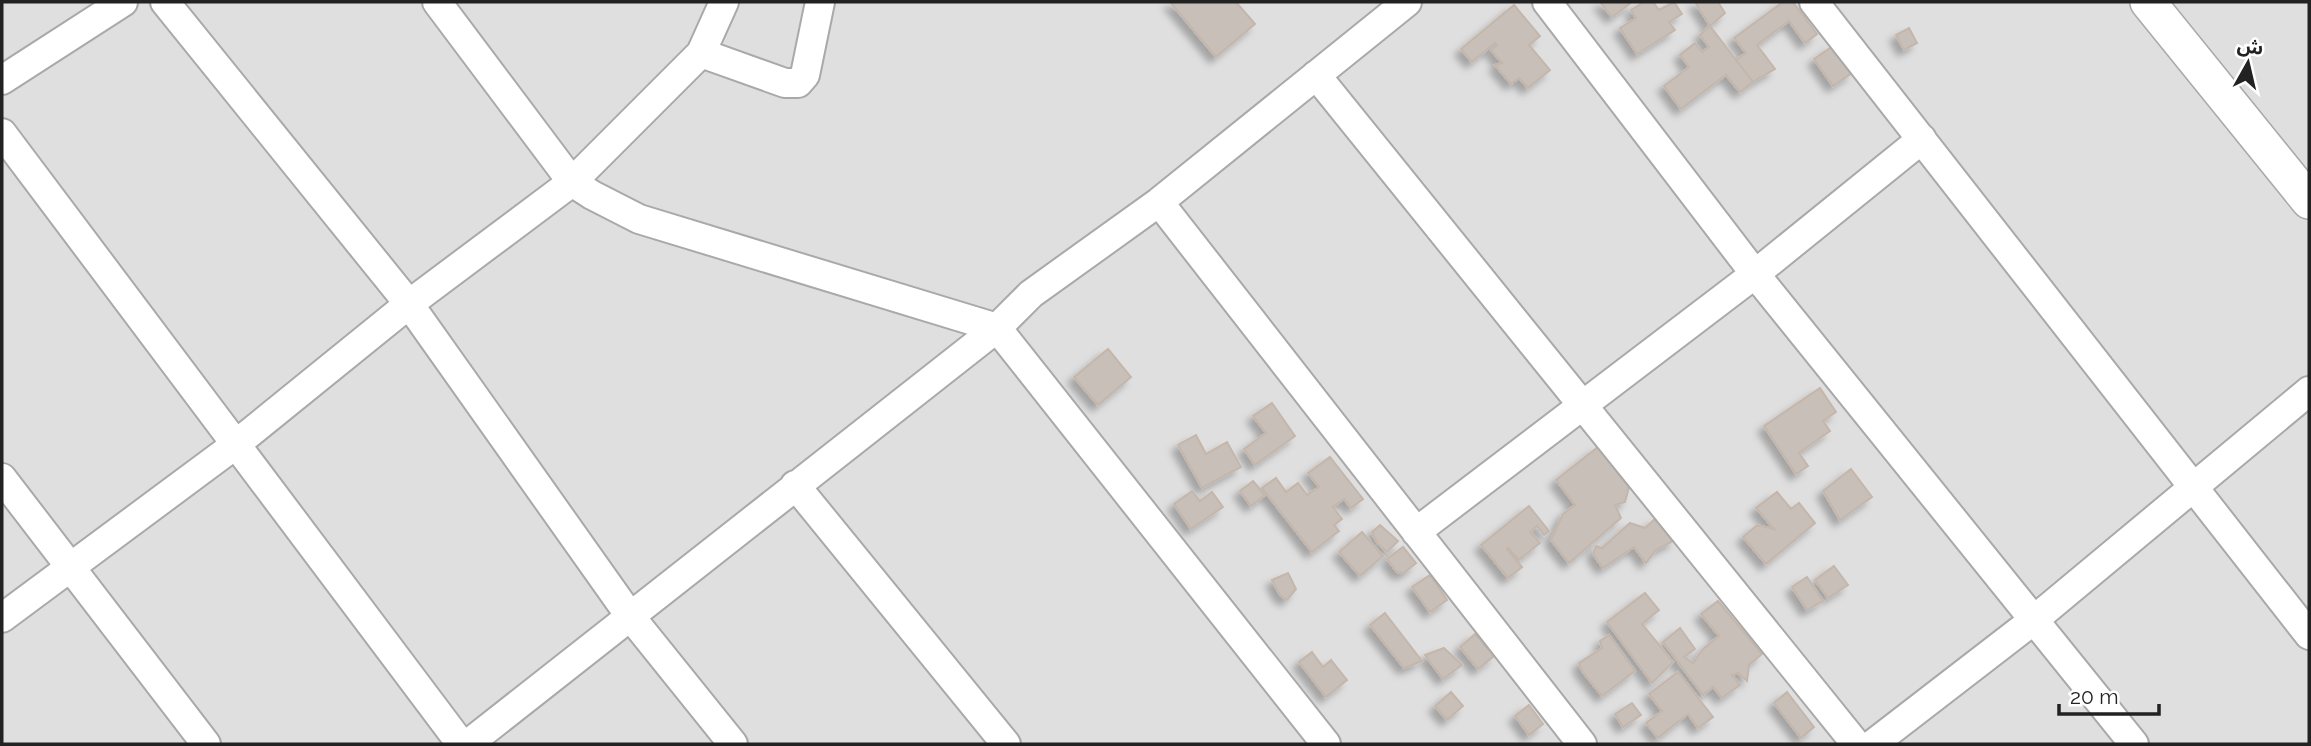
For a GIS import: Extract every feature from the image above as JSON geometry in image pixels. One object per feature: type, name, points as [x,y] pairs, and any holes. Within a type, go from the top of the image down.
[{"type":"street","points":[[2,80],[123,2]]},
{"type":"street","points":[[166,2],[409,304],[630,616],[733,744]]},
{"type":"street","points":[[437,2],[572,182],[592,195],[639,219],[997,328],[1326,744]]},
{"type":"street","points":[[2,618],[235,445],[409,304],[572,182],[701,53],[724,2]]},
{"type":"street","points":[[701,53],[785,83],[798,83],[805,75],[820,2]]},
{"type":"street","points":[[468,744],[997,328],[1031,294],[1159,202],[1407,2]]},
{"type":"street","points":[[1547,2],[1755,274],[2134,744]]},
{"type":"street","points":[[1814,2],[2309,635]]},
{"type":"street","points":[[2148,2],[2309,201]]},
{"type":"street","points":[[1316,75],[1856,744]]},
{"type":"street","points":[[2,133],[461,744]]},
{"type":"street","points":[[1416,532],[1755,274],[1922,139]]},
{"type":"street","points":[[1159,202],[1582,744]]},
{"type":"street","points":[[1873,744],[2035,619],[2309,391]]},
{"type":"street","points":[[2,478],[206,744]]},
{"type":"street","points":[[795,485],[1006,744]]},
{"type":"shaded area","points":[[2,2],[2309,2],[2309,744],[2,744]]},
{"type":"building","points":[[1170,2],[1236,2],[1255,24],[1216,57]]},
{"type":"building","points":[[1600,2],[1632,2],[1612,17]]},
{"type":"building","points":[[1644,2],[1653,2],[1659,10],[1674,2],[1682,14],[1669,22],[1675,30],[1637,54],[1620,28],[1636,18],[1631,10]]},
{"type":"building","points":[[1695,2],[1718,2],[1725,13],[1710,26]]},
{"type":"building","points":[[1783,2],[1793,2],[1817,34],[1805,43],[1789,21],[1757,45],[1775,69],[1753,82],[1736,60],[1746,53],[1734,38]]},
{"type":"building","points":[[1514,5],[1540,36],[1529,45],[1550,70],[1528,88],[1519,78],[1511,84],[1495,65],[1502,63],[1491,50],[1497,45],[1495,43],[1472,62],[1461,49]]},
{"type":"building","points":[[1710,26],[1753,82],[1740,92],[1726,75],[1681,109],[1664,86],[1689,67],[1680,55],[1695,43],[1702,52],[1709,47],[1700,35]]},
{"type":"building","points":[[1909,28],[1917,43],[1904,50],[1896,35]]},
{"type":"building","points":[[1833,46],[1852,73],[1833,86],[1814,59]]},
{"type":"building","points":[[1108,349],[1131,377],[1098,405],[1074,377]]},
{"type":"building","points":[[1820,388],[1836,412],[1823,421],[1830,431],[1799,453],[1808,466],[1796,474],[1764,426]]},
{"type":"building","points":[[1272,403],[1295,436],[1255,465],[1244,449],[1266,433],[1253,416]]},
{"type":"building","points":[[1196,435],[1206,454],[1227,442],[1241,467],[1202,488],[1178,445]]},
{"type":"building","points":[[1598,447],[1629,487],[1625,502],[1615,505],[1621,518],[1569,563],[1551,540],[1563,514],[1575,505],[1556,480]]},
{"type":"building","points":[[1330,457],[1363,499],[1351,508],[1344,499],[1333,507],[1342,519],[1334,525],[1339,531],[1312,552],[1262,488],[1276,478],[1286,492],[1298,483],[1307,495],[1319,487],[1308,473]]},
{"type":"building","points":[[1851,469],[1872,497],[1840,520],[1823,491]]},
{"type":"building","points":[[1253,481],[1265,495],[1251,506],[1240,491]]},
{"type":"building","points":[[1192,491],[1200,501],[1212,492],[1223,507],[1191,529],[1174,504]]},
{"type":"building","points":[[1777,492],[1791,509],[1799,503],[1815,523],[1766,564],[1743,537],[1757,525],[1774,529],[1756,508]]},
{"type":"building","points":[[1529,506],[1549,531],[1544,535],[1537,526],[1530,532],[1540,543],[1519,560],[1507,549],[1522,567],[1508,578],[1481,545]]},
{"type":"building","points":[[1655,519],[1675,540],[1656,550],[1646,563],[1634,547],[1603,568],[1593,554],[1596,546],[1602,548],[1630,523],[1645,528]]},
{"type":"building","points":[[1380,525],[1398,541],[1387,552],[1377,543],[1372,532]]},
{"type":"building","points":[[1362,532],[1383,556],[1360,576],[1339,552]]},
{"type":"building","points":[[1403,547],[1416,563],[1404,573],[1397,572],[1387,559]]},
{"type":"building","points":[[1834,566],[1848,585],[1828,598],[1815,580]]},
{"type":"building","points":[[1288,573],[1296,589],[1287,600],[1280,595],[1272,580]]},
{"type":"building","points":[[1430,575],[1447,600],[1430,612],[1412,587]]},
{"type":"building","points":[[1807,577],[1823,601],[1807,610],[1792,587]]},
{"type":"building","points":[[1645,593],[1659,610],[1642,624],[1673,662],[1652,683],[1607,622]]},
{"type":"building","points":[[1718,601],[1762,654],[1749,665],[1747,681],[1738,673],[1732,675],[1740,685],[1722,698],[1713,687],[1703,695],[1663,642],[1680,628],[1695,649],[1684,657],[1693,663],[1703,649],[1719,636],[1701,614]]},
{"type":"building","points":[[1385,613],[1422,661],[1404,668],[1370,625]]},
{"type":"building","points":[[1475,634],[1494,656],[1478,669],[1460,647]]},
{"type":"building","points":[[1609,635],[1635,671],[1602,696],[1582,671],[1579,663],[1602,648],[1600,641]]},
{"type":"building","points":[[1444,648],[1462,665],[1443,679],[1425,655]]},
{"type":"building","points":[[1312,652],[1323,667],[1331,660],[1347,680],[1326,697],[1299,662]]},
{"type":"building","points":[[1678,672],[1713,717],[1698,728],[1688,714],[1658,738],[1646,723],[1662,711],[1649,694]]},
{"type":"building","points":[[1451,692],[1463,706],[1447,720],[1435,706]]},
{"type":"building","points":[[1787,692],[1814,727],[1801,738],[1774,703]]},
{"type":"building","points":[[1632,703],[1641,715],[1623,727],[1615,714]]},
{"type":"building","points":[[1529,705],[1543,724],[1529,735],[1515,716]]}]
